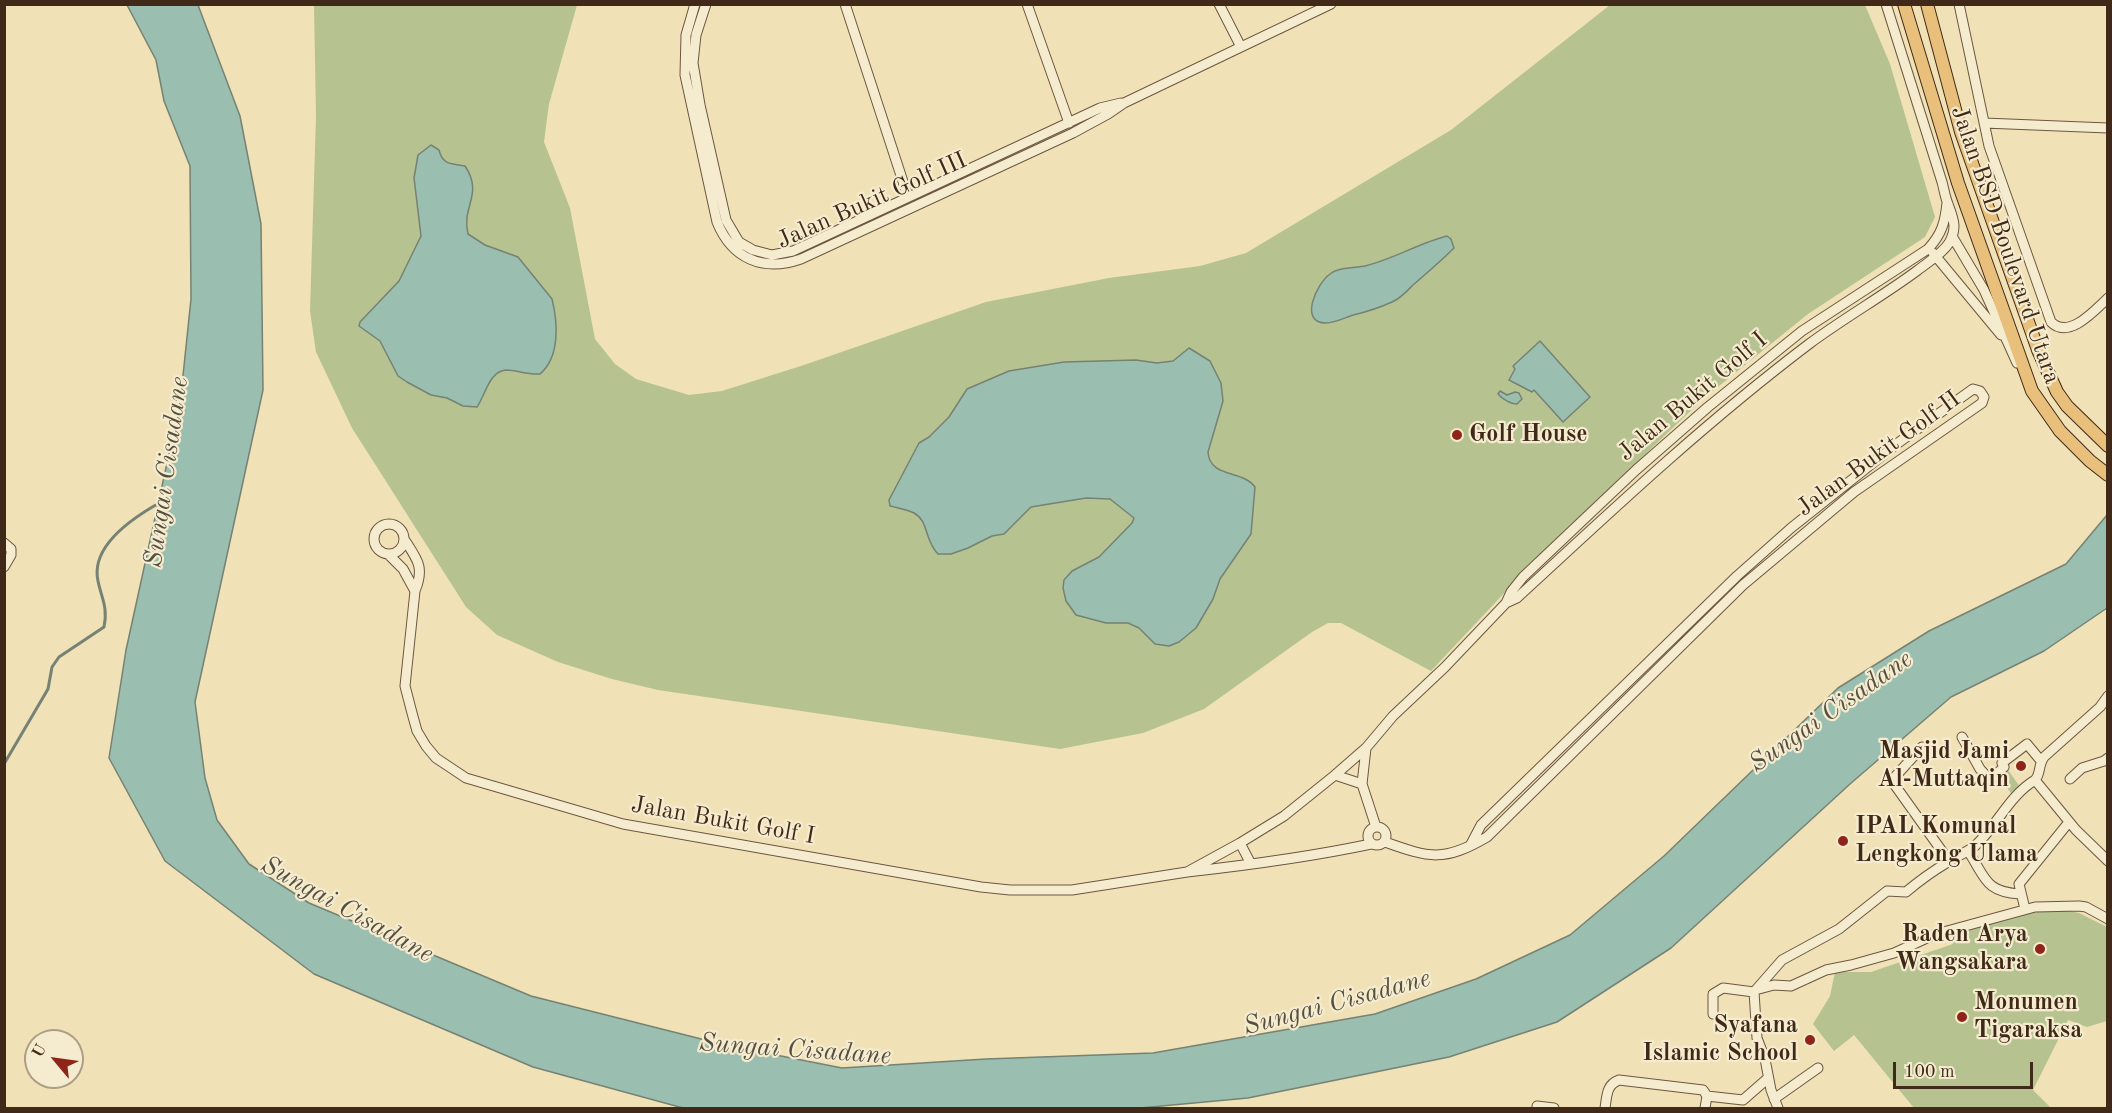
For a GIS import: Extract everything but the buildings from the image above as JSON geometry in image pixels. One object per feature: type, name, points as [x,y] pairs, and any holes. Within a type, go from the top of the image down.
[{"type":"main road","name":"Jalan BSD Boulevard Utara","points":[[1904,4],[1958,183],[2032,392],[2060,431],[2090,461],[2108,475]]},
{"type":"main road","name":"Jalan BSD Boulevard Utara","points":[[1927,4],[1961,132],[2038,350],[2057,392],[2067,406],[2106,444]]},
{"type":"street","name":"Jalan Bukit Golf III","points":[[695,4],[686,35],[685,75],[717,222],[728,244],[746,257],[763,263],[780,264],[801,259],[1073,133],[1124,103],[1331,4]]},
{"type":"street","name":"Jalan Bukit Golf III","points":[[706,4],[696,35],[693,63],[726,220],[739,242],[761,253],[783,254],[802,247],[1100,108],[1124,103]]},
{"type":"street","points":[[845,4],[908,197]]},
{"type":"street","points":[[1027,4],[1069,123]]},
{"type":"street","points":[[1219,4],[1241,47]]},
{"type":"street","name":"Jalan Bukit Golf I","points":[[1506,603],[1516,598],[1644,480],[1717,418],[1811,344],[1896,286],[1948,244],[1952,236],[1954,216],[1947,203],[1886,4]]},
{"type":"street","points":[[1959,4],[1989,146],[2051,322],[2058,327],[2070,327],[2083,320],[2108,298]]},
{"type":"street","points":[[1984,123],[2108,128]]},
{"type":"street","name":"Jalan Bukit Golf I","points":[[1187,872],[1284,816],[1366,748],[1393,716],[1445,667],[1506,603],[1511,592],[1523,577],[1636,470],[1708,407],[1802,331],[1928,249],[1944,227],[1947,203]]},
{"type":"street","name":"Jalan Bukit Golf I","points":[[1952,236],[1984,290],[2032,392]]},
{"type":"street","name":"Jalan Bukit Golf I","points":[[1928,249],[2007,341]]},
{"type":"street","name":"Jalan Bukit Golf II","points":[[1385,842],[1418,853],[1438,856],[1458,851],[1486,837],[1743,585],[1854,492],[1982,403],[1984,397],[1980,391],[1973,389],[1898,443],[1791,528],[1737,576],[1481,825],[1471,844]]},
{"type":"street","points":[[388,554],[398,551],[404,539],[401,530],[393,525],[380,528],[375,541],[379,550],[388,554],[403,569],[415,591]]},
{"type":"street","name":"Jalan Bukit Golf I","points":[[404,539],[420,569],[415,591],[405,686],[412,713],[417,731],[436,759],[466,778],[623,824],[981,887],[1010,890],[1072,890],[1338,851],[1371,844]]},
{"type":"street","points":[[4,543],[11,549],[11,555],[4,567]]},
{"type":"street","points":[[1818,1068],[1776,1104],[1767,1079],[1765,1059],[1757,1038],[1755,993],[1782,960],[1839,929],[1887,891],[1906,892],[1949,861],[1968,851],[1998,820],[2013,797],[2035,780],[2039,775],[2041,761],[2100,707],[2108,696]]},
{"type":"street","points":[[1962,737],[1980,769],[1990,780],[2004,767],[2002,763],[2027,744],[2041,761]]},
{"type":"street","points":[[1922,747],[1893,779],[1894,784],[1949,861]]},
{"type":"street","points":[[1366,748],[1362,784],[1376,827]]},
{"type":"street","points":[[2070,779],[2082,768],[2108,758]]},
{"type":"street","points":[[1335,775],[1362,784]]},
{"type":"street","points":[[2035,780],[2069,822],[2108,861]]},
{"type":"street","points":[[2025,909],[2019,887],[2021,881],[2069,822]]},
{"type":"street","points":[[1376,827],[1384,830],[1387,836],[1385,842],[1377,846],[1371,844],[1368,835],[1376,827]]},
{"type":"street","points":[[1240,843],[1251,864]]},
{"type":"street","points":[[1968,851],[1983,877],[1996,890],[2020,894]]},
{"type":"street","points":[[1713,1010],[1713,994],[1723,988],[1755,993],[1774,985],[1791,986],[1826,970],[1885,955],[1936,934],[2025,909],[2079,906],[2086,907],[2108,919]]},
{"type":"street","points":[[1707,1096],[1743,1100],[1767,1079]]},
{"type":"street","points":[[1605,1108],[1608,1090],[1619,1080],[1699,1089],[1707,1096],[1705,1108]]},
{"type":"street","points":[[1537,1106],[1554,1108]]},
{"type":"green space","points":[[314,5],[577,5],[549,104],[544,142],[570,208],[595,339],[615,364],[636,379],[689,395],[722,391],[986,302],[1109,278],[1200,266],[1246,253],[1451,130],[1610,5],[1865,5],[1890,64],[1935,217],[1925,237],[1808,314],[1703,399],[1540,555],[1431,671],[1341,623],[1328,623],[1204,709],[1143,733],[1060,749],[658,690],[612,679],[558,662],[497,635],[466,607],[352,428],[316,352],[310,311],[316,116]]},
{"type":"green space","points":[[2006,767],[2020,787],[2012,794],[1997,776]]},
{"type":"green space","points":[[2064,910],[2079,913],[2107,927],[2107,1021],[2087,1027],[2068,1020],[2033,1090],[2051,1108],[1914,1108],[1854,1035],[1834,1051],[1813,1024],[1830,996],[1835,972],[1871,972],[1953,944],[1948,934],[2033,911]]},
{"type":"water","name":"Sungai Cisadane","points":[[127,5],[198,5],[240,116],[261,224],[263,390],[195,702],[205,778],[217,820],[249,864],[309,903],[531,996],[725,1045],[842,1068],[986,1059],[1153,1053],[1375,1014],[1476,979],[1570,935],[1664,856],[1838,688],[1929,631],[2066,564],[2107,515],[2107,608],[2044,651],[1951,697],[1850,784],[1671,948],[1557,1022],[1449,1057],[1248,1098],[1140,1108],[683,1108],[533,1067],[314,974],[165,861],[109,758],[126,650],[180,404],[191,299],[190,166],[164,101],[156,60]]},
{"type":"water","points":[[431,145],[439,150],[446,161],[465,166],[470,176],[472,193],[467,216],[468,234],[485,245],[518,257],[552,299],[554,308],[556,339],[547,367],[540,374],[500,371],[491,379],[477,407],[463,406],[447,398],[431,395],[398,376],[380,341],[359,326],[360,322],[399,281],[421,236],[414,178],[418,155]]},
{"type":"water","points":[[1447,236],[1451,239],[1454,248],[1395,301],[1333,322],[1318,321],[1313,317],[1313,302],[1316,293],[1330,274],[1342,269],[1376,263]]},
{"type":"water","points":[[1540,341],[1590,397],[1563,422],[1534,390],[1532,392],[1509,380],[1515,369],[1513,366]]},
{"type":"water","points":[[1189,348],[1210,361],[1221,383],[1223,401],[1208,452],[1210,461],[1220,470],[1249,481],[1255,487],[1251,534],[1220,579],[1213,599],[1196,628],[1179,642],[1169,646],[1155,644],[1139,628],[1128,623],[1106,623],[1076,615],[1066,601],[1064,580],[1072,571],[1099,557],[1132,523],[1134,518],[1110,499],[1086,498],[1031,507],[1004,534],[992,536],[951,554],[938,554],[930,543],[919,516],[890,506],[889,500],[919,443],[929,437],[949,417],[967,389],[1009,371],[1064,362],[1136,360],[1157,363],[1173,361]]},
{"type":"water","points":[[1500,391],[1507,395],[1519,393],[1522,399],[1517,404],[1512,403],[1498,394]]},
{"type":"waterway","name":"Sungai Cisadane","points":[[4,764],[48,689],[52,667],[59,657],[104,627],[105,609],[97,568],[107,544],[127,524],[161,502]]},
{"type":"place","name":"Golf House","points":[[1457,435]]},
{"type":"place","name":"Masjid Jami Al-Muttaqin","points":[[2021,766]]},
{"type":"place","name":"IPAL Komunal Lengkong Ulama","points":[[1843,841]]},
{"type":"place","name":"Raden Arya Wangsakara","points":[[2040,949]]},
{"type":"place","name":"Monumen Tigaraksa","points":[[1962,1017]]},
{"type":"place","name":"Syafana Islamic School","points":[[1810,1040]]}]
